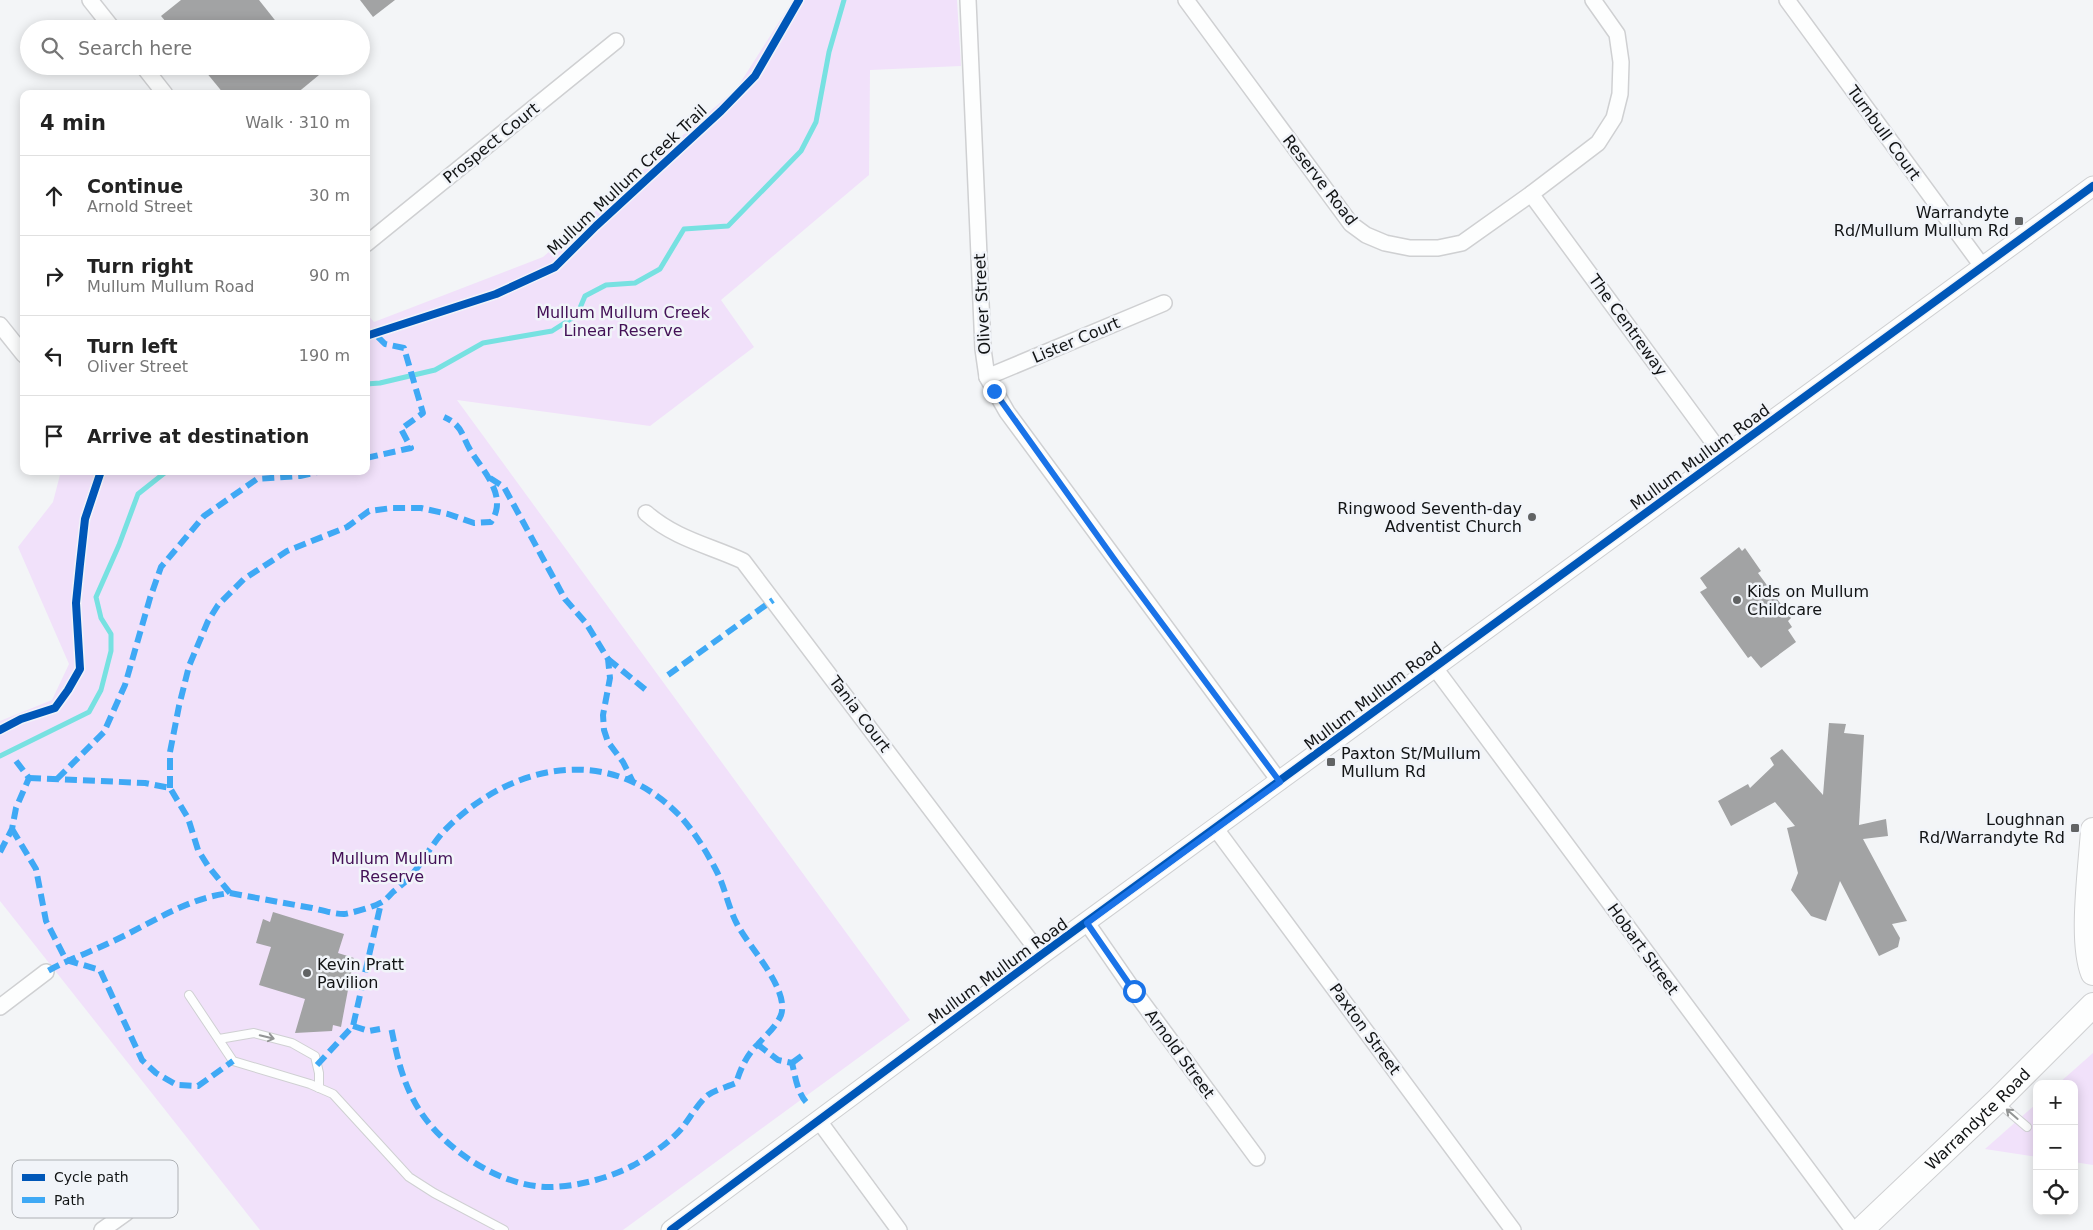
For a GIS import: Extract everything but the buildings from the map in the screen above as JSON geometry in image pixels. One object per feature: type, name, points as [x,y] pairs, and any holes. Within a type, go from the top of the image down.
[{"type":"main road","points":[[2093,830],[2087,924],[2093,973]]},
{"type":"main road","name":"Warrandyte Road","points":[[1861,1230],[1997,1101],[2093,1005]]},
{"type":"street","points":[[90,0],[106,20]]},
{"type":"street","name":"Oliver Street","points":[[968,0],[983,349],[987,377],[994,391],[1019,428],[1280,782]]},
{"type":"street","name":"Reserve Road","points":[[1186,0],[1351,224],[1366,235],[1385,243],[1410,248],[1438,248],[1462,242],[1531,194],[1598,143],[1614,118],[1620,94],[1621,62],[1617,34],[1593,0]]},
{"type":"street","name":"Turnbull Court","points":[[1787,0],[1982,266]]},
{"type":"street","name":"Prospect Court","points":[[370,241],[616,42]]},
{"type":"street","points":[[150,75],[163,90]]},
{"type":"street","name":"Mullum Mullum Road","points":[[671,1230],[1041,955],[1216,829],[2093,186]]},
{"type":"street","name":"The Centreway","points":[[1531,194],[1724,457]]},
{"type":"street","name":"Lister Court","points":[[987,377],[1164,303]]},
{"type":"street","points":[[0,325],[20,350]]},
{"type":"street","name":"Tania Court","points":[[646,513],[662,527],[682,538],[716,548],[743,561],[1041,955]]},
{"type":"street","name":"Hobart Street","points":[[1435,668],[1853,1230]]},
{"type":"street","name":"Paxton Street","points":[[1216,829],[1513,1230]]},
{"type":"street","name":"Arnold Street","points":[[1087,923],[1134,991],[1257,1158]]},
{"type":"street","points":[[0,1007],[46,972]]},
{"type":"street","points":[[819,1121],[898,1230]]},
{"type":"street","points":[[102,1230],[119,1218]]},
{"type":"lane","points":[[189,996],[233,1060],[333,1094],[409,1177],[434,1193],[504,1230]]},
{"type":"lane","points":[[219,1039],[254,1033],[292,1043],[316,1056],[319,1088]]},
{"type":"lane","points":[[1997,1101],[2027,1127]]},
{"type":"green space","name":"Mullum Mullum Reserve","points":[[793,0],[957,0],[961,66],[870,70],[869,175],[721,300],[754,347],[650,426],[457,400],[910,1020],[623,1230],[260,1230],[0,901],[0,721],[52,700],[69,664],[18,547],[53,502],[60,475],[370,475],[370,318],[374,322],[543,257],[737,88]]},
{"type":"green space","points":[[2093,1053],[2093,1165],[2078,1163],[2078,1080],[2063,1080]]},
{"type":"green space","points":[[2033,1107],[2033,1156],[1985,1149]]},
{"type":"waterway","points":[[370,384],[435,370],[483,343],[552,331],[577,315],[585,296],[606,285],[635,283],[660,269],[684,229],[728,226],[801,151],[816,122],[829,52],[844,0]]},
{"type":"waterway","points":[[0,756],[89,712],[101,690],[111,651],[111,634],[101,618],[96,597],[119,545],[138,494],[162,475]]},
{"type":"marked path","points":[[370,457],[411,448],[401,429],[423,413],[404,348],[385,344],[375,334]]},
{"type":"marked path","points":[[170,788],[170,752],[189,666],[208,621],[218,605],[244,579],[287,551],[347,527],[369,511],[392,508],[421,508],[448,514],[474,523],[491,522],[496,513],[497,503],[493,486],[468,447],[459,428],[444,417]]},
{"type":"marked path","points":[[57,779],[104,732],[125,685],[161,567],[204,516],[257,479],[304,475]]},
{"type":"marked path","points":[[490,478],[504,487],[565,599],[586,623],[608,659],[610,678],[603,715],[604,730],[608,742],[623,762],[633,782]]},
{"type":"marked path","points":[[668,675],[773,600]]},
{"type":"marked path","points":[[608,659],[646,690]]},
{"type":"marked path","points":[[16,761],[29,778]]},
{"type":"marked path","points":[[230,893],[340,914],[377,905],[407,880],[449,826],[475,805],[503,788],[532,776],[562,770],[593,771],[623,778],[652,793],[684,821],[699,841],[716,870],[737,924],[774,981],[782,1005],[779,1019],[747,1058],[736,1083],[704,1098],[682,1128],[666,1143],[640,1161],[615,1174],[583,1183],[551,1187],[531,1185],[491,1172],[471,1161],[437,1132],[423,1116],[405,1082],[391,1027]]},
{"type":"marked path","points":[[29,778],[145,783],[170,788],[188,818],[198,850],[208,866],[230,893],[198,900],[183,906],[46,972]]},
{"type":"marked path","points":[[0,852],[12,829],[16,808],[29,778]]},
{"type":"marked path","points":[[12,829],[36,869],[46,921],[66,960],[100,970],[142,1060],[156,1073],[177,1085],[198,1086],[233,1061]]},
{"type":"marked path","points":[[317,1065],[353,1026],[381,903]]},
{"type":"marked path","points":[[353,1026],[369,1031],[380,1029]]},
{"type":"marked path","points":[[757,1044],[778,1060],[792,1063],[798,1088],[806,1102]]},
{"type":"marked path","points":[[792,1063],[804,1054]]},
{"type":"cycle path","name":"Mullum Mullum Creek Trail","points":[[370,335],[496,294],[555,267],[596,226],[721,111],[755,76],[799,0]]},
{"type":"cycle path","points":[[671,1230],[1041,955],[2093,186]]},
{"type":"cycle path","points":[[0,730],[21,719],[55,708],[80,669],[76,603],[85,519],[100,475]]},
{"type":"place","name":"Warrandyte Rd/Mullum Mullum Rd","points":[[2019,221]]},
{"type":"place","name":"Ringwood Seventh-day Adventist Church","points":[[1532,517]]},
{"type":"place","name":"Kids on Mullum Childcare","points":[[1737,600]]},
{"type":"place","name":"Paxton St/Mullum Mullum Rd","points":[[1331,762]]},
{"type":"place","name":"Loughnan Rd/Warrandyte Rd","points":[[2075,828]]},
{"type":"place","name":"Kevin Pratt Pavilion","points":[[307,973]]},
{"type":"route","points":[[994,391],[1117,563],[1280,782],[1087,923],[1134,991]]},
{"type":"park label","name":"Mullum Mullum Creek Linear Reserve","points":[[623,321]]}]
